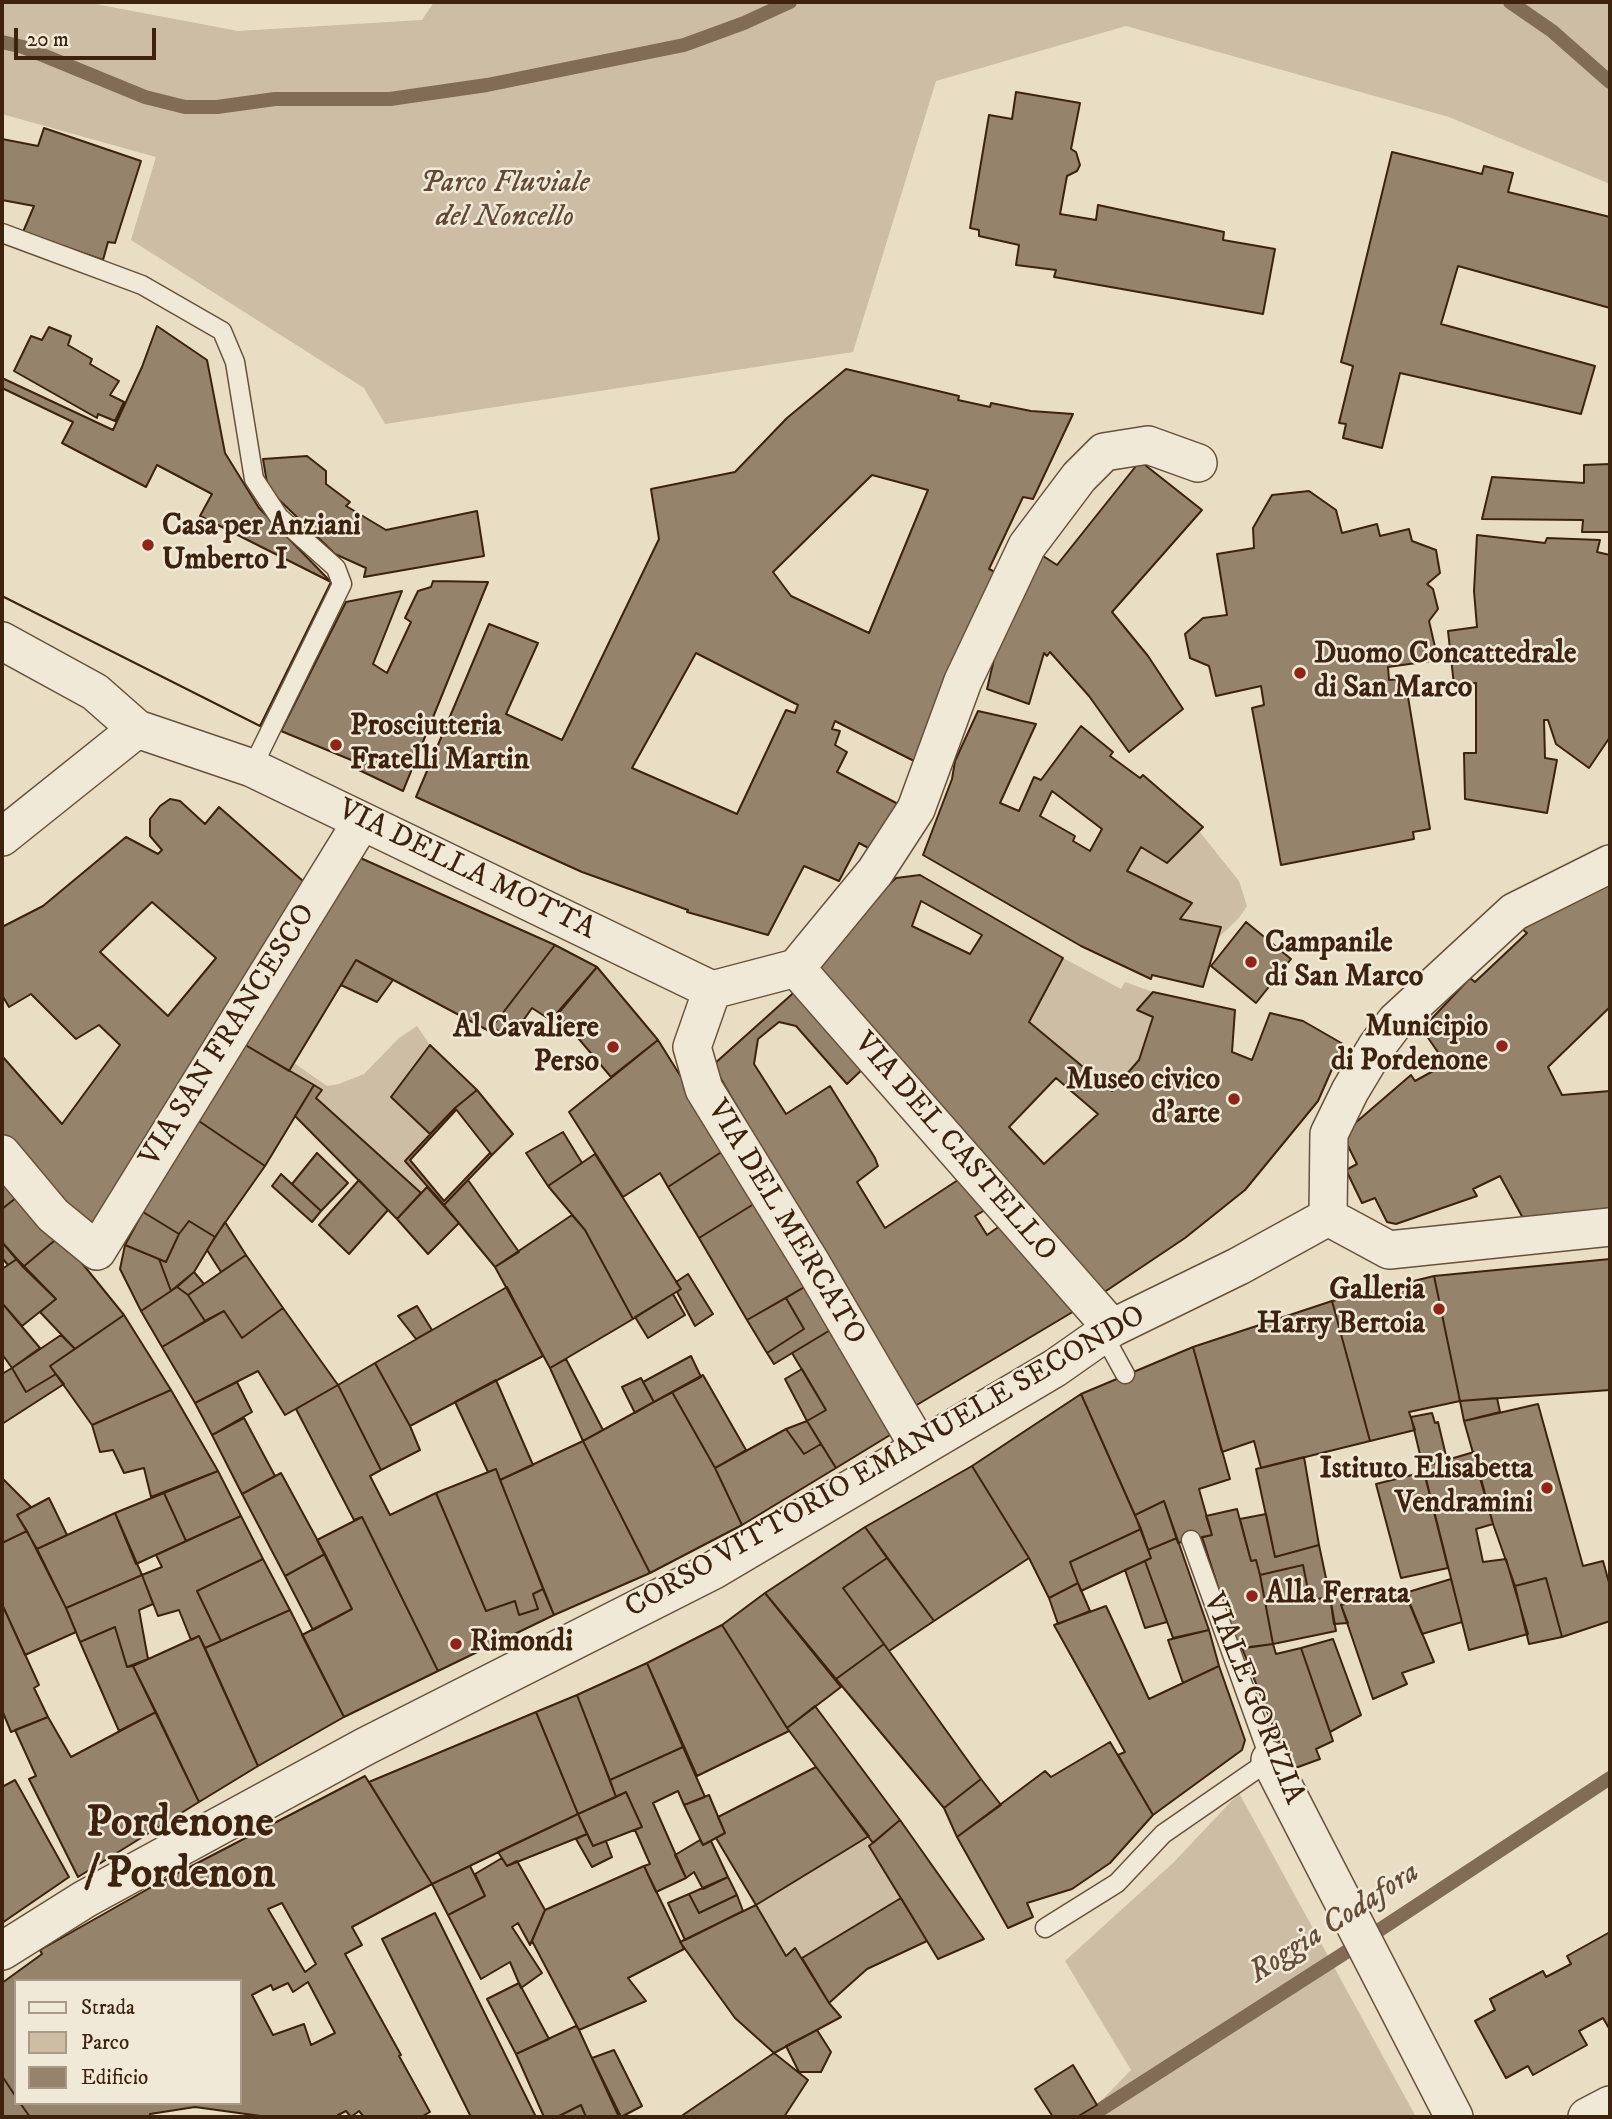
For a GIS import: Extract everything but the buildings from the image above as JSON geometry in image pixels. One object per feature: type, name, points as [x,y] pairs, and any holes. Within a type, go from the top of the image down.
[{"type":"street","points":[[712,990],[796,968],[875,872],[916,809],[962,681],[1027,546],[1079,477],[1104,452],[1149,445],[1198,463]]},
{"type":"street","points":[[2,641],[95,692],[137,729],[2,837]]},
{"type":"street","name":"VIA DELLA MOTTA","points":[[137,729],[252,768],[712,990]]},
{"type":"street","name":"VIA SAN FRANCESCO","points":[[2,1154],[53,1215],[97,1251],[362,821]]},
{"type":"street","points":[[1610,864],[1514,912],[1396,1021],[1377,1046],[1350,1091],[1329,1134],[1328,1217],[1389,1250],[1610,1227]]},
{"type":"street","name":"VIA DEL CASTELLO","points":[[796,968],[1108,1331]]},
{"type":"street","name":"VIA DEL MERCATO","points":[[712,990],[692,1047],[704,1089],[820,1278],[919,1447]]},
{"type":"street","name":"CORSO VITTORIO EMANUELE SECONDO","points":[[2,1951],[85,1899],[359,1750],[712,1571],[1055,1368],[1108,1331],[1239,1266],[1328,1217]]},
{"type":"street","name":"VIALE GORIZIA","points":[[1270,1760],[1454,2117]]},
{"type":"street","points":[[1587,2117],[1610,2105]]},
{"type":"lane","points":[[2,233],[142,285],[222,331],[235,362],[254,479],[279,517],[336,568],[342,584],[252,768]]},
{"type":"lane","points":[[1108,1331],[1125,1374]]},
{"type":"lane","name":"VIALE GORIZIA","points":[[1191,1540],[1270,1760]]},
{"type":"lane","points":[[1045,1928],[1117,1883],[1163,1834],[1270,1760]]},
{"type":"green space","name":"Parco Fluviale del Noncello","points":[[2,2],[85,2],[238,31],[422,20],[434,2],[1610,2],[1610,184],[1449,117],[1126,26],[936,81],[853,352],[385,424],[364,388],[131,240],[156,157],[2,114]]},
{"type":"green space","points":[[1199,831],[1239,881],[1247,906],[1239,918],[1217,939],[1221,926],[1180,919],[1127,871],[1141,847],[1167,862]]},
{"type":"green space","points":[[1063,958],[1121,989],[1125,982],[1153,992],[1137,1010],[1153,1017],[1139,1060],[1112,1091],[1029,1022]]},
{"type":"green space","points":[[417,1026],[430,1045],[391,1097],[430,1134],[405,1161],[427,1187],[421,1193],[316,1098],[322,1090],[289,1071],[294,1063],[327,1086],[339,1084],[364,1074],[399,1038]]},
{"type":"green space","points":[[1239,1793],[1416,2117],[1077,2117],[1097,2105],[1131,2070],[1065,1961],[1174,1862]]},
{"type":"green space","points":[[869,1836],[873,1843],[870,1847],[901,1898],[802,1958],[795,1948],[786,1956],[756,1905]]},
{"type":"waterway","points":[[2,42],[23,47],[145,97],[185,107],[217,107],[275,99],[390,99],[487,85],[684,45],[744,23],[790,2]]},
{"type":"waterway","points":[[1510,2],[1552,31],[1610,82]]},
{"type":"waterway","name":"Roggia Codafora","points":[[1089,2117],[1610,1778]]},
{"type":"place","name":"Casa per Anziani Umberto I","points":[[148,545]]},
{"type":"place","name":"Duomo Concattedrale di San Marco","points":[[1300,673]]},
{"type":"place","name":"Prosciutteria Fratelli Martin","points":[[336,745]]},
{"type":"place","name":"Campanile di San Marco","points":[[1251,962]]},
{"type":"place","name":"Municipio di Pordenone","points":[[1502,1046]]},
{"type":"place","name":"Al Cavaliere Perso","points":[[613,1047]]},
{"type":"place","name":"Museo civico d'arte","points":[[1234,1099]]},
{"type":"place","name":"Galleria Harry Bertoia","points":[[1439,1309]]},
{"type":"place","name":"Istituto Elisabetta Vendramini","points":[[1547,1488]]},
{"type":"place","name":"Alla Ferrata","points":[[1252,1596]]},
{"type":"place","name":"Rimondi","points":[[456,1644]]},
{"type":"district","name":"Pordenone / Pordenon","points":[[180,1852]]}]
